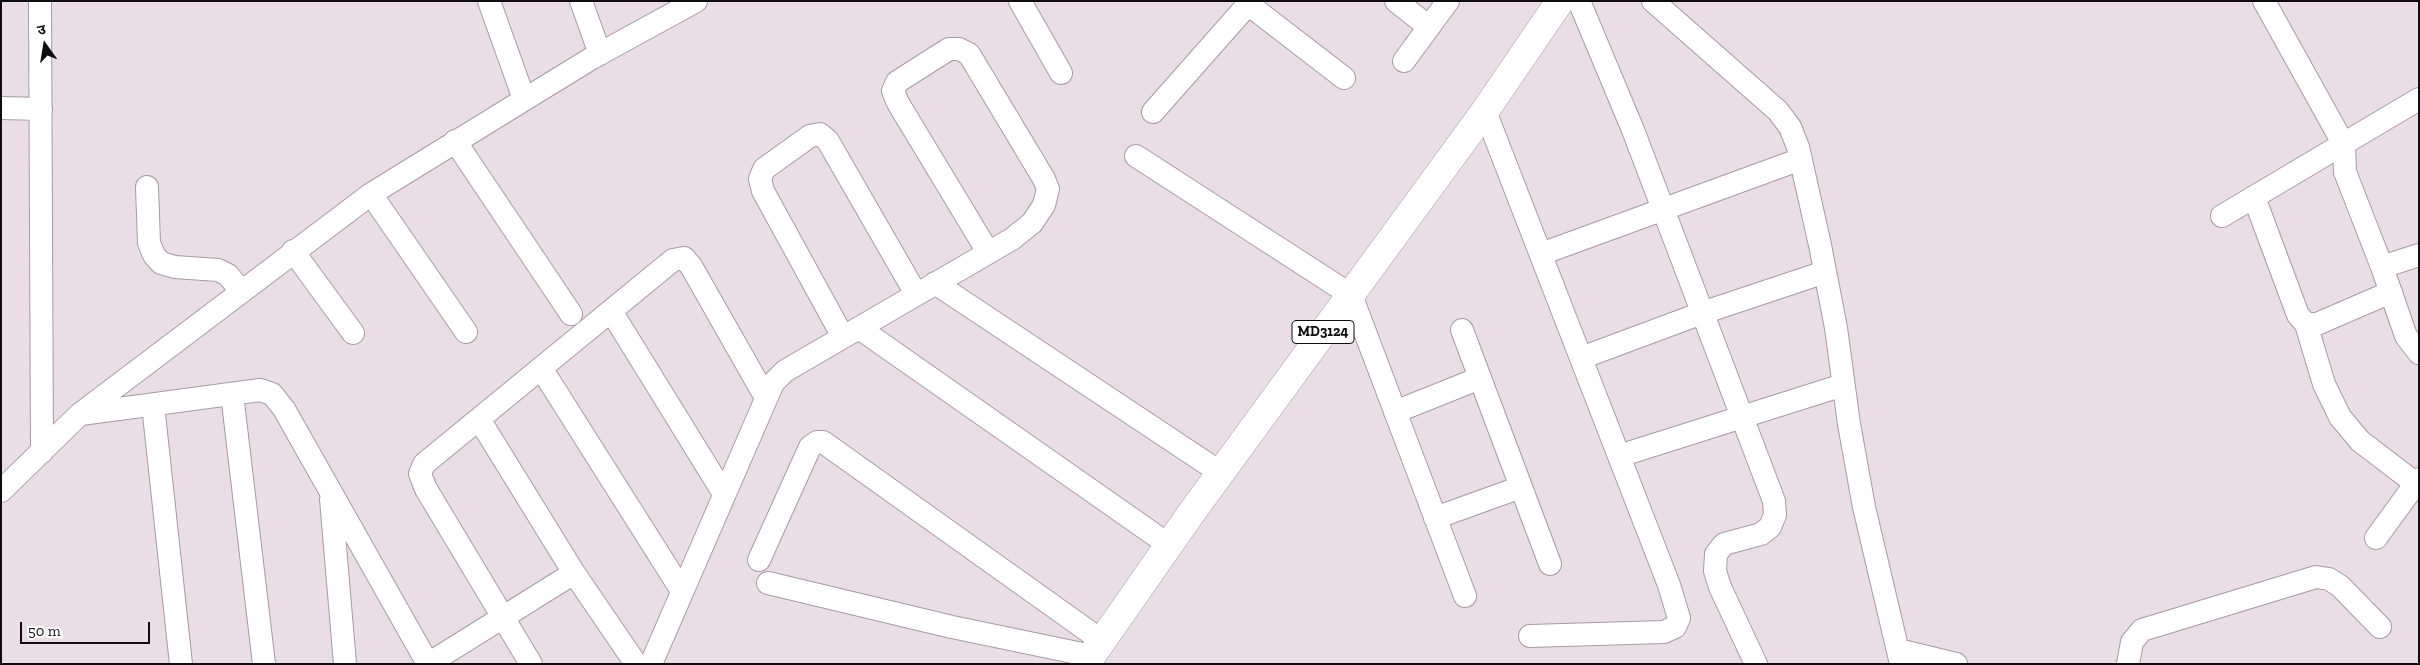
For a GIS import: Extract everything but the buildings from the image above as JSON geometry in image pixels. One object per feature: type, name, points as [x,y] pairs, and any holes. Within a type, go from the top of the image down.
[{"type":"main road","name":"MD3124","points":[[1093,654],[1169,545],[1485,111],[1560,1]]},
{"type":"street","points":[[40,1],[42,452]]},
{"type":"street","points":[[489,1],[524,99]]},
{"type":"street","points":[[581,1],[600,54]]},
{"type":"street","points":[[1,491],[80,414],[293,251],[372,194],[524,99],[696,1]]},
{"type":"street","points":[[1020,1],[1061,74]]},
{"type":"street","points":[[1396,1],[1429,27]]},
{"type":"street","points":[[1404,61],[1448,1]]},
{"type":"street","points":[[1579,1],[1663,210],[1774,501],[1775,515],[1770,527],[1761,534],[1724,544],[1716,554],[1715,571],[1720,587],[1756,664]]},
{"type":"street","points":[[1653,1],[1778,111],[1790,127],[1801,159],[1825,272],[1864,507],[1900,660],[1956,664]]},
{"type":"street","points":[[2264,1],[2344,145],[2345,172],[2382,267],[2406,336],[2419,353]]},
{"type":"street","points":[[1153,112],[1250,3],[1344,78]]},
{"type":"street","points":[[651,664],[773,383],[784,371],[1012,239],[1032,223],[1044,205],[1048,190],[969,54],[959,49],[949,49],[897,82],[893,91],[903,111],[988,252]]},
{"type":"street","points":[[2222,216],[2419,99]]},
{"type":"street","points":[[1,108],[41,109]]},
{"type":"street","points":[[1485,111],[1676,604],[1679,618],[1675,627],[1664,632],[1530,636]]},
{"type":"street","points":[[916,294],[828,141],[820,134],[810,136],[764,169],[760,180],[763,191],[851,332],[1169,545]]},
{"type":"street","points":[[456,140],[571,314]]},
{"type":"street","points":[[1136,156],[1351,295],[1465,596]]},
{"type":"street","points":[[1541,254],[1801,159]]},
{"type":"street","points":[[147,187],[149,243],[154,256],[162,263],[175,267],[218,270],[228,275],[241,291]]},
{"type":"street","points":[[372,194],[466,332]]},
{"type":"street","points":[[2254,197],[2298,315],[2306,324],[2324,384],[2340,417],[2360,441],[2417,481],[2376,538]]},
{"type":"street","points":[[293,251],[353,333]]},
{"type":"street","points":[[2382,267],[2419,255]]},
{"type":"street","points":[[531,664],[426,489],[420,474],[424,464],[673,260],[684,258],[691,266],[766,398]]},
{"type":"street","points":[[1581,358],[1702,313],[1825,272]]},
{"type":"street","points":[[936,283],[1221,473]]},
{"type":"street","points":[[2306,324],[2317,324],[2391,292]]},
{"type":"street","points":[[611,311],[724,494]]},
{"type":"street","points":[[1462,330],[1550,564]]},
{"type":"street","points":[[541,368],[682,591]]},
{"type":"street","points":[[1395,412],[1480,378]]},
{"type":"street","points":[[1619,456],[1843,385]]},
{"type":"street","points":[[80,414],[260,390],[272,394],[284,409],[428,664],[574,573]]},
{"type":"street","points":[[232,394],[264,664]]},
{"type":"street","points":[[153,405],[181,664]]},
{"type":"street","points":[[479,419],[574,573],[636,664]]},
{"type":"street","points":[[759,560],[810,447],[816,442],[823,442],[1093,654]]},
{"type":"street","points":[[1435,518],[1521,487]]},
{"type":"street","points":[[330,491],[345,664]]},
{"type":"street","points":[[2128,664],[2132,642],[2142,630],[2316,577],[2329,578],[2340,586],[2380,626]]},
{"type":"street","points":[[768,582],[952,627],[1093,654]]}]
